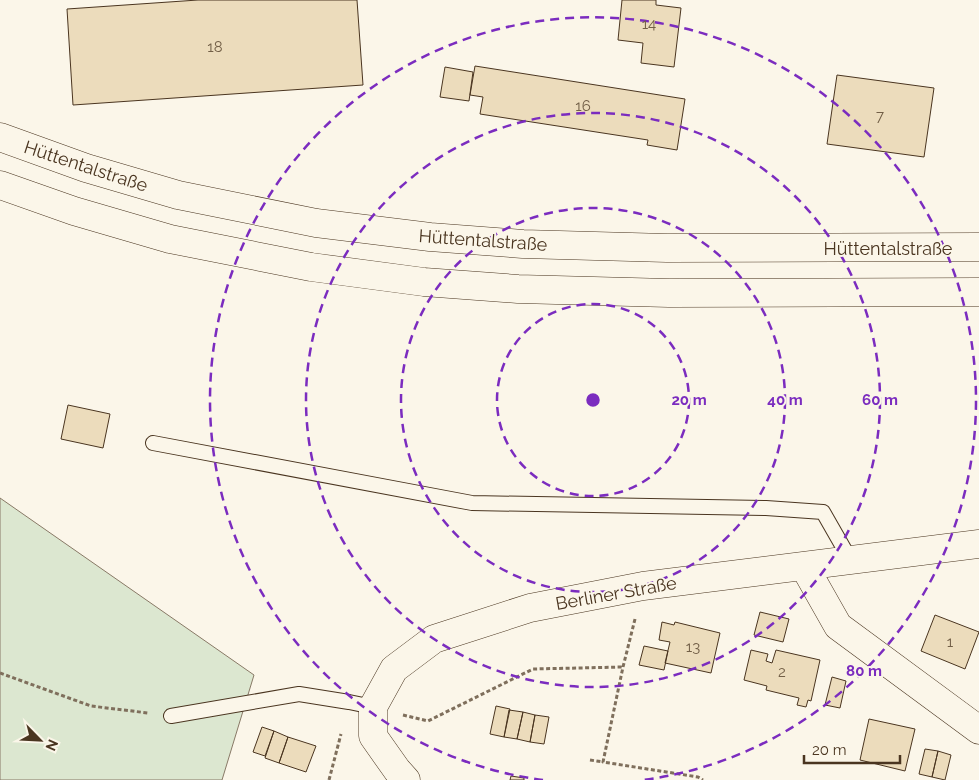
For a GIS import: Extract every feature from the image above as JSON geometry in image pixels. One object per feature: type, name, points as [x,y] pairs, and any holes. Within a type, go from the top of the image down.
[{"type":"main road","name":"Hüttentalstraße","points":[[0,137],[86,168],[178,195],[316,223],[430,237],[523,244],[667,248],[979,248]]},
{"type":"main road","points":[[0,186],[74,211],[170,238],[311,267],[424,282],[518,288],[669,293],[979,292]]},
{"type":"main road","name":"Berliner Straße","points":[[406,780],[396,770],[373,736],[361,705],[394,669],[434,639],[530,608],[643,586],[979,544]]},
{"type":"main road","points":[[804,566],[838,626],[979,730]]},
{"type":"lane","points":[[153,443],[472,503],[756,508],[823,512],[851,561]]},
{"type":"lane","points":[[171,716],[299,694],[361,705]]},
{"type":"path","points":[[603,762],[623,667],[643,586]]},
{"type":"path","points":[[329,780],[361,705],[428,721],[533,669],[623,667]]},
{"type":"path","points":[[0,673],[91,706],[171,716]]},
{"type":"path","points":[[590,760],[703,780]]},
{"type":"green space","points":[[0,498],[254,675],[222,780],[0,780]]},
{"type":"building","points":[[198,0],[357,0],[363,85],[73,105],[67,9]]},
{"type":"building","points":[[622,0],[656,0],[656,5],[681,8],[674,67],[641,63],[643,43],[618,40]]},
{"type":"building","points":[[475,66],[685,99],[677,150],[647,145],[648,140],[480,114],[483,97],[470,95]]},
{"type":"building","points":[[445,67],[473,72],[469,101],[440,97]]},
{"type":"building","points":[[837,75],[934,88],[924,157],[827,144]]},
{"type":"building","points":[[68,405],[110,414],[103,448],[61,439]]},
{"type":"building","points":[[760,612],[789,619],[783,642],[754,635]]},
{"type":"building","points":[[935,615],[979,632],[965,669],[921,651]]},
{"type":"building","points":[[662,622],[674,625],[675,622],[720,633],[711,673],[665,663],[670,642],[659,640]]},
{"type":"building","points":[[644,646],[668,651],[664,670],[639,665]]},
{"type":"building","points":[[751,650],[768,654],[766,661],[772,663],[776,650],[820,660],[811,701],[808,700],[806,707],[797,705],[799,698],[766,690],[767,686],[744,680]]},
{"type":"building","points":[[832,677],[846,681],[840,708],[825,705]]},
{"type":"building","points":[[496,706],[510,709],[504,737],[490,734]]},
{"type":"building","points":[[509,710],[523,712],[517,739],[504,737]]},
{"type":"building","points":[[523,712],[535,715],[530,742],[517,739]]},
{"type":"building","points":[[535,715],[549,717],[544,744],[530,742]]},
{"type":"building","points":[[869,719],[915,729],[905,771],[860,760]]},
{"type":"building","points":[[262,727],[274,731],[265,756],[253,752]]},
{"type":"building","points":[[274,731],[288,737],[279,763],[265,758]]},
{"type":"building","points":[[288,737],[316,746],[306,772],[279,763]]},
{"type":"building","points":[[925,749],[938,751],[932,777],[919,774]]},
{"type":"building","points":[[938,751],[951,755],[945,780],[932,777]]},
{"type":"building","points":[[511,776],[524,778],[524,780],[510,780]]}]
